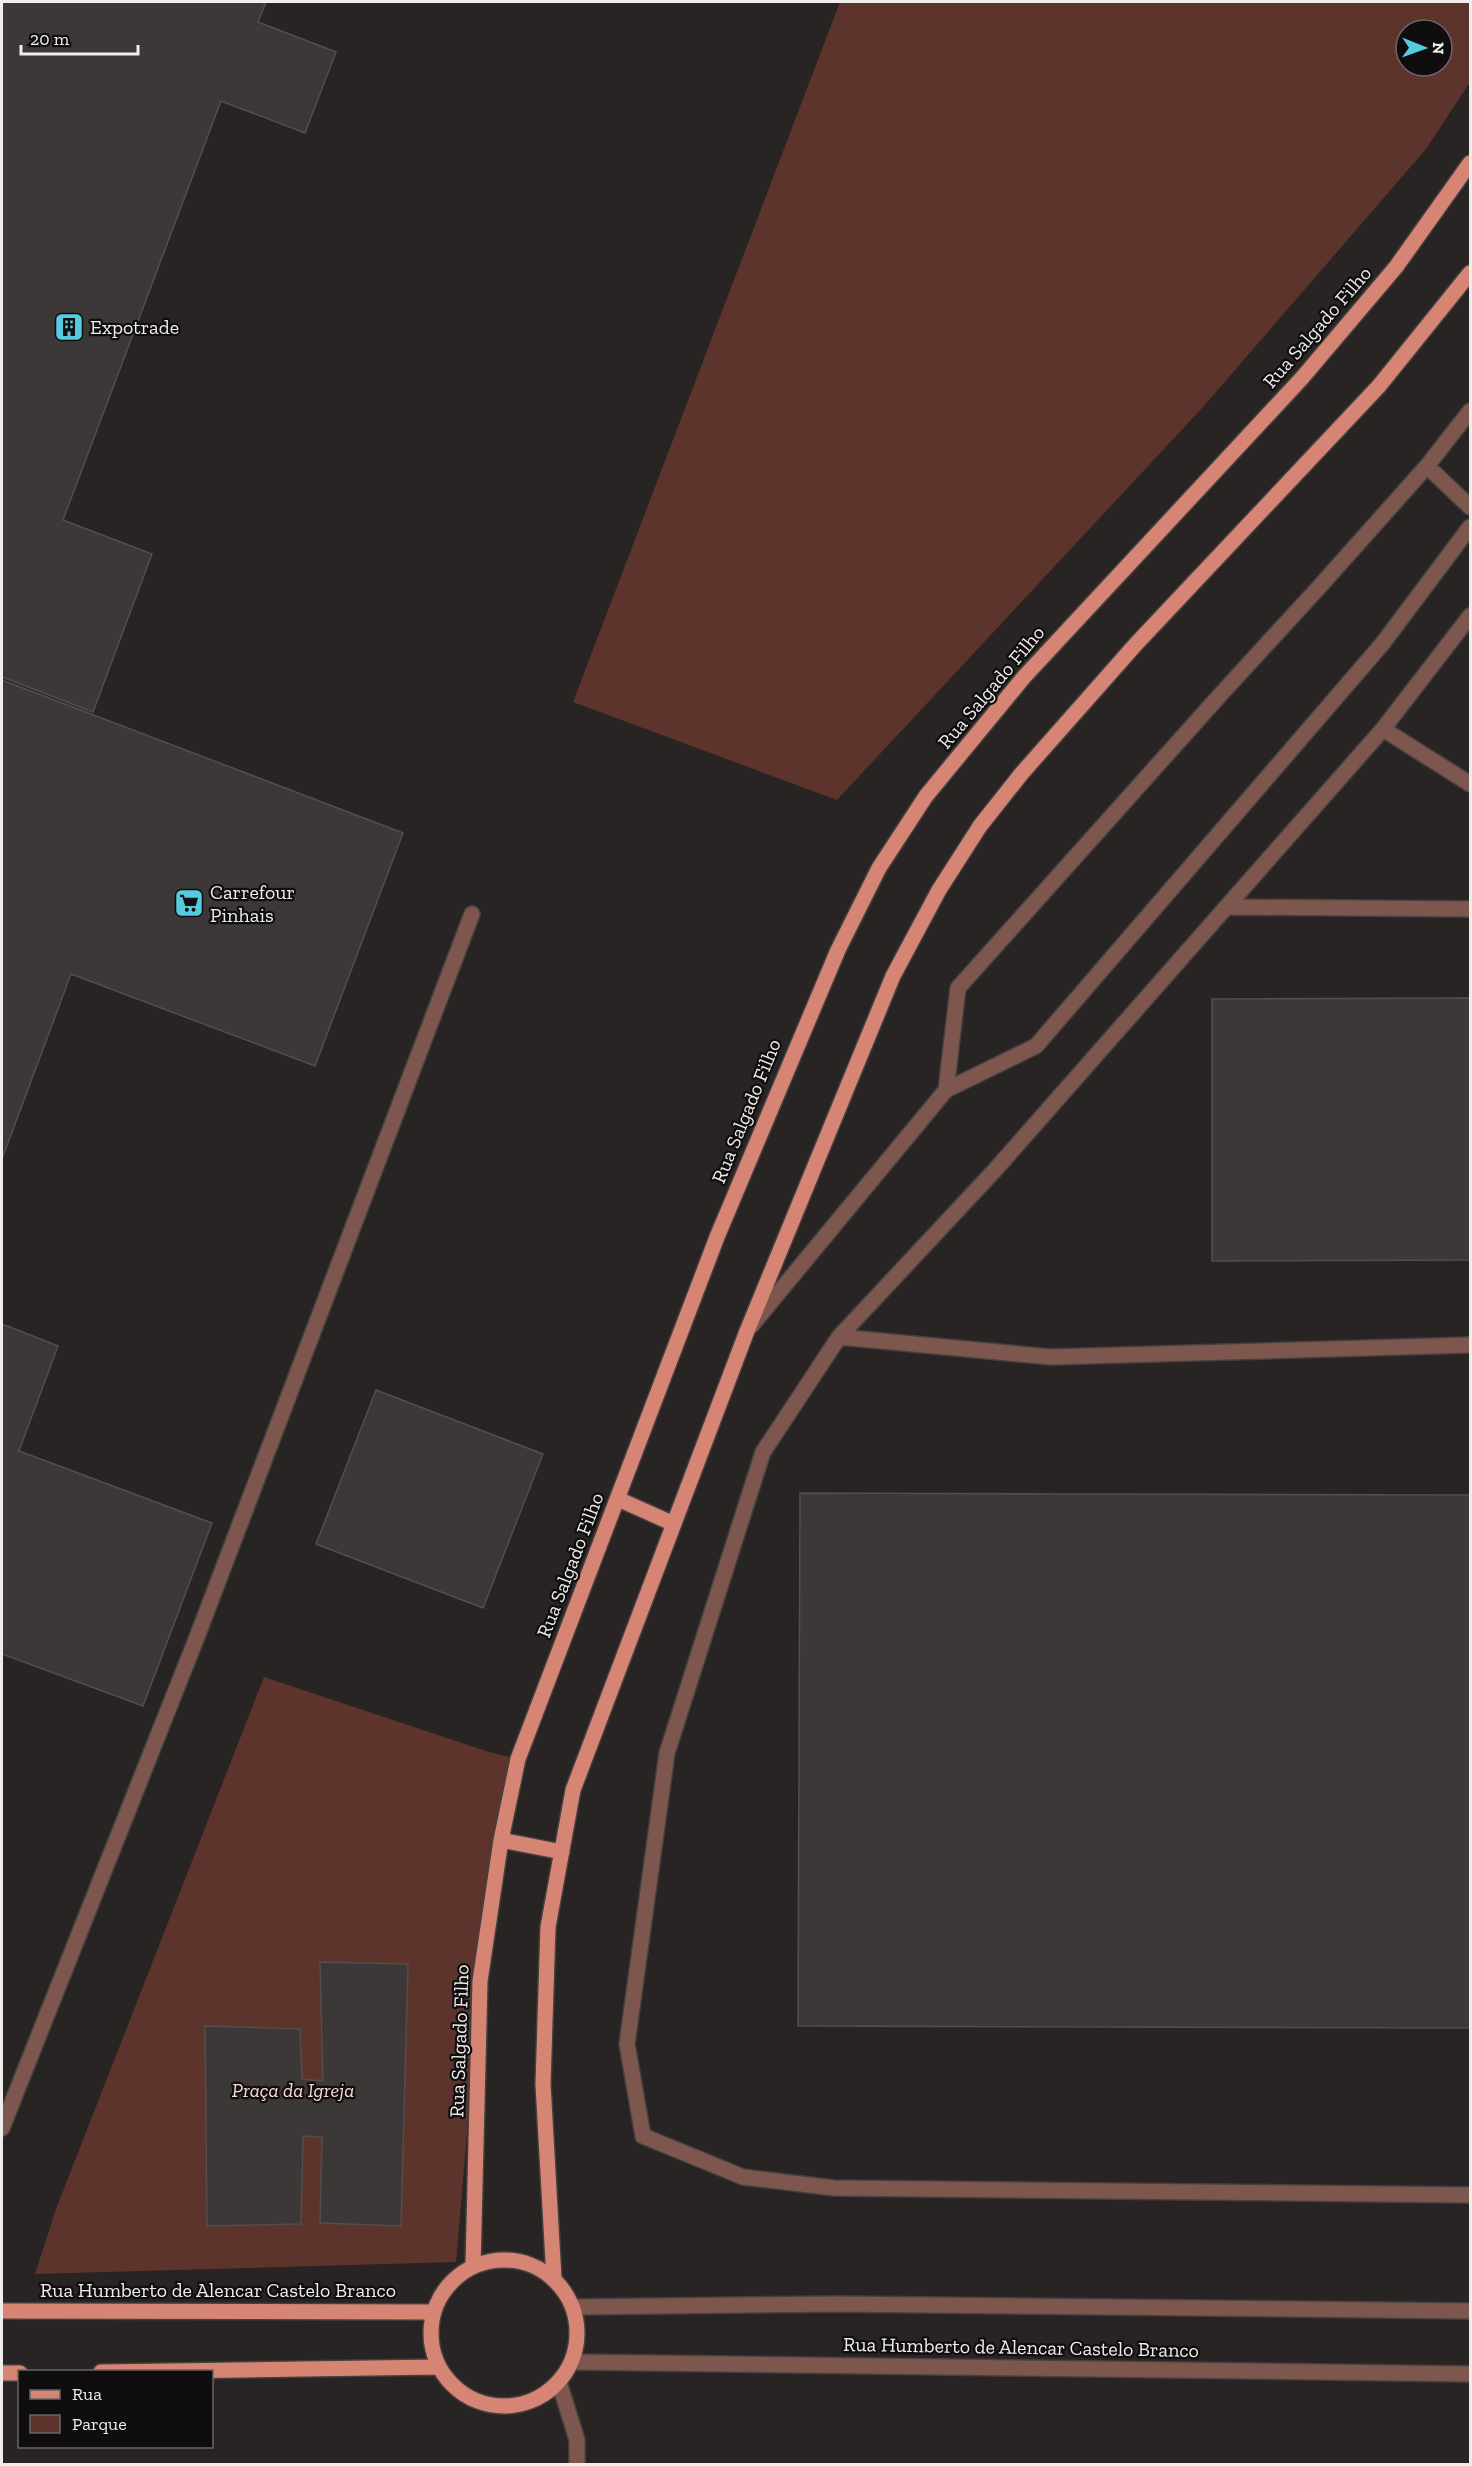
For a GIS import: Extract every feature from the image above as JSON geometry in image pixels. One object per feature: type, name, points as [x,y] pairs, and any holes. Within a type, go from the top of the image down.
[{"type":"main road","name":"Rua Salgado Filho","points":[[473,2266],[480,1981],[501,1840],[518,1759],[717,1237],[838,950],[879,868],[926,796],[1024,677],[1302,378],[1396,267],[1470,163]]},
{"type":"main road","points":[[554,2279],[543,2084],[548,1927],[573,1790],[747,1330],[893,976],[939,890],[980,826],[1022,773],[1136,644],[1379,386],[1470,273]]},
{"type":"main road","points":[[618,1499],[674,1524]]},
{"type":"main road","points":[[501,1840],[562,1852]]},
{"type":"main road","points":[[507,2259],[523,2262],[554,2279],[565,2292],[573,2307],[577,2334],[572,2362],[559,2382],[546,2394],[512,2407],[477,2402],[448,2381],[438,2367],[432,2349],[430,2330],[434,2312],[443,2293],[456,2278],[473,2266],[507,2259]]},
{"type":"main road","name":"Rua Humberto de Alencar Castelo Branco","points":[[2,2311],[434,2312]]},
{"type":"main road","points":[[213,2370],[438,2367]]},
{"type":"main road","points":[[2,2373],[18,2373]]},
{"type":"street","points":[[946,1090],[958,988],[1427,466],[1470,411]]},
{"type":"street","points":[[1427,466],[1470,507]]},
{"type":"street","points":[[747,1330],[946,1090],[1036,1046],[1383,643],[1470,527]]},
{"type":"street","points":[[1470,616],[1383,729],[995,1170],[839,1337],[764,1452],[667,1753],[627,2044],[643,2136],[743,2177],[834,2188],[1470,2195]]},
{"type":"street","points":[[1383,729],[1470,784]]},
{"type":"street","points":[[1226,907],[1470,909]]},
{"type":"street","points":[[2,2128],[197,1637],[471,914]]},
{"type":"street","points":[[839,1337],[1052,1357],[1470,1345]]},
{"type":"street","name":"Rua Humberto de Alencar Castelo Branco","points":[[573,2307],[838,2304],[1470,2311]]},
{"type":"street","name":"Rua Humberto de Alencar Castelo Branco","points":[[572,2362],[1470,2374]]},
{"type":"street","points":[[559,2382],[577,2440],[577,2464]]},
{"type":"green space","points":[[840,2],[1470,2],[1470,82],[1426,149],[1203,407],[837,800],[573,702]]},
{"type":"green space","name":"Praça da Igreja","points":[[264,1677],[489,1752],[518,1759],[480,1981],[456,2262],[35,2274],[56,2209]]},
{"type":"building","name":"Expotrade","points":[[2,2],[266,2],[258,22],[336,52],[305,133],[221,101],[63,520],[152,554],[93,712],[2,677]]},
{"type":"building","name":"Carrefour Pinhais","points":[[2,680],[403,833],[315,1066],[71,974],[2,1159]]},
{"type":"building","points":[[1470,998],[1470,1260],[1212,1261],[1212,999]]},
{"type":"building","points":[[2,1324],[58,1346],[19,1451],[212,1523],[143,1706],[2,1654]]},
{"type":"building","points":[[376,1390],[543,1454],[483,1608],[316,1544]]},
{"type":"building","points":[[800,1493],[1470,1495],[1470,2028],[798,2026]]},
{"type":"building","points":[[320,1962],[408,1964],[401,2226],[320,2223],[322,2137],[303,2136],[301,2224],[207,2226],[205,2026],[300,2029],[302,2079],[323,2081]]},
{"type":"place","name":"Expotrade","points":[[69,327]]},
{"type":"place","name":"Carrefour Pinhais","points":[[189,903]]}]
